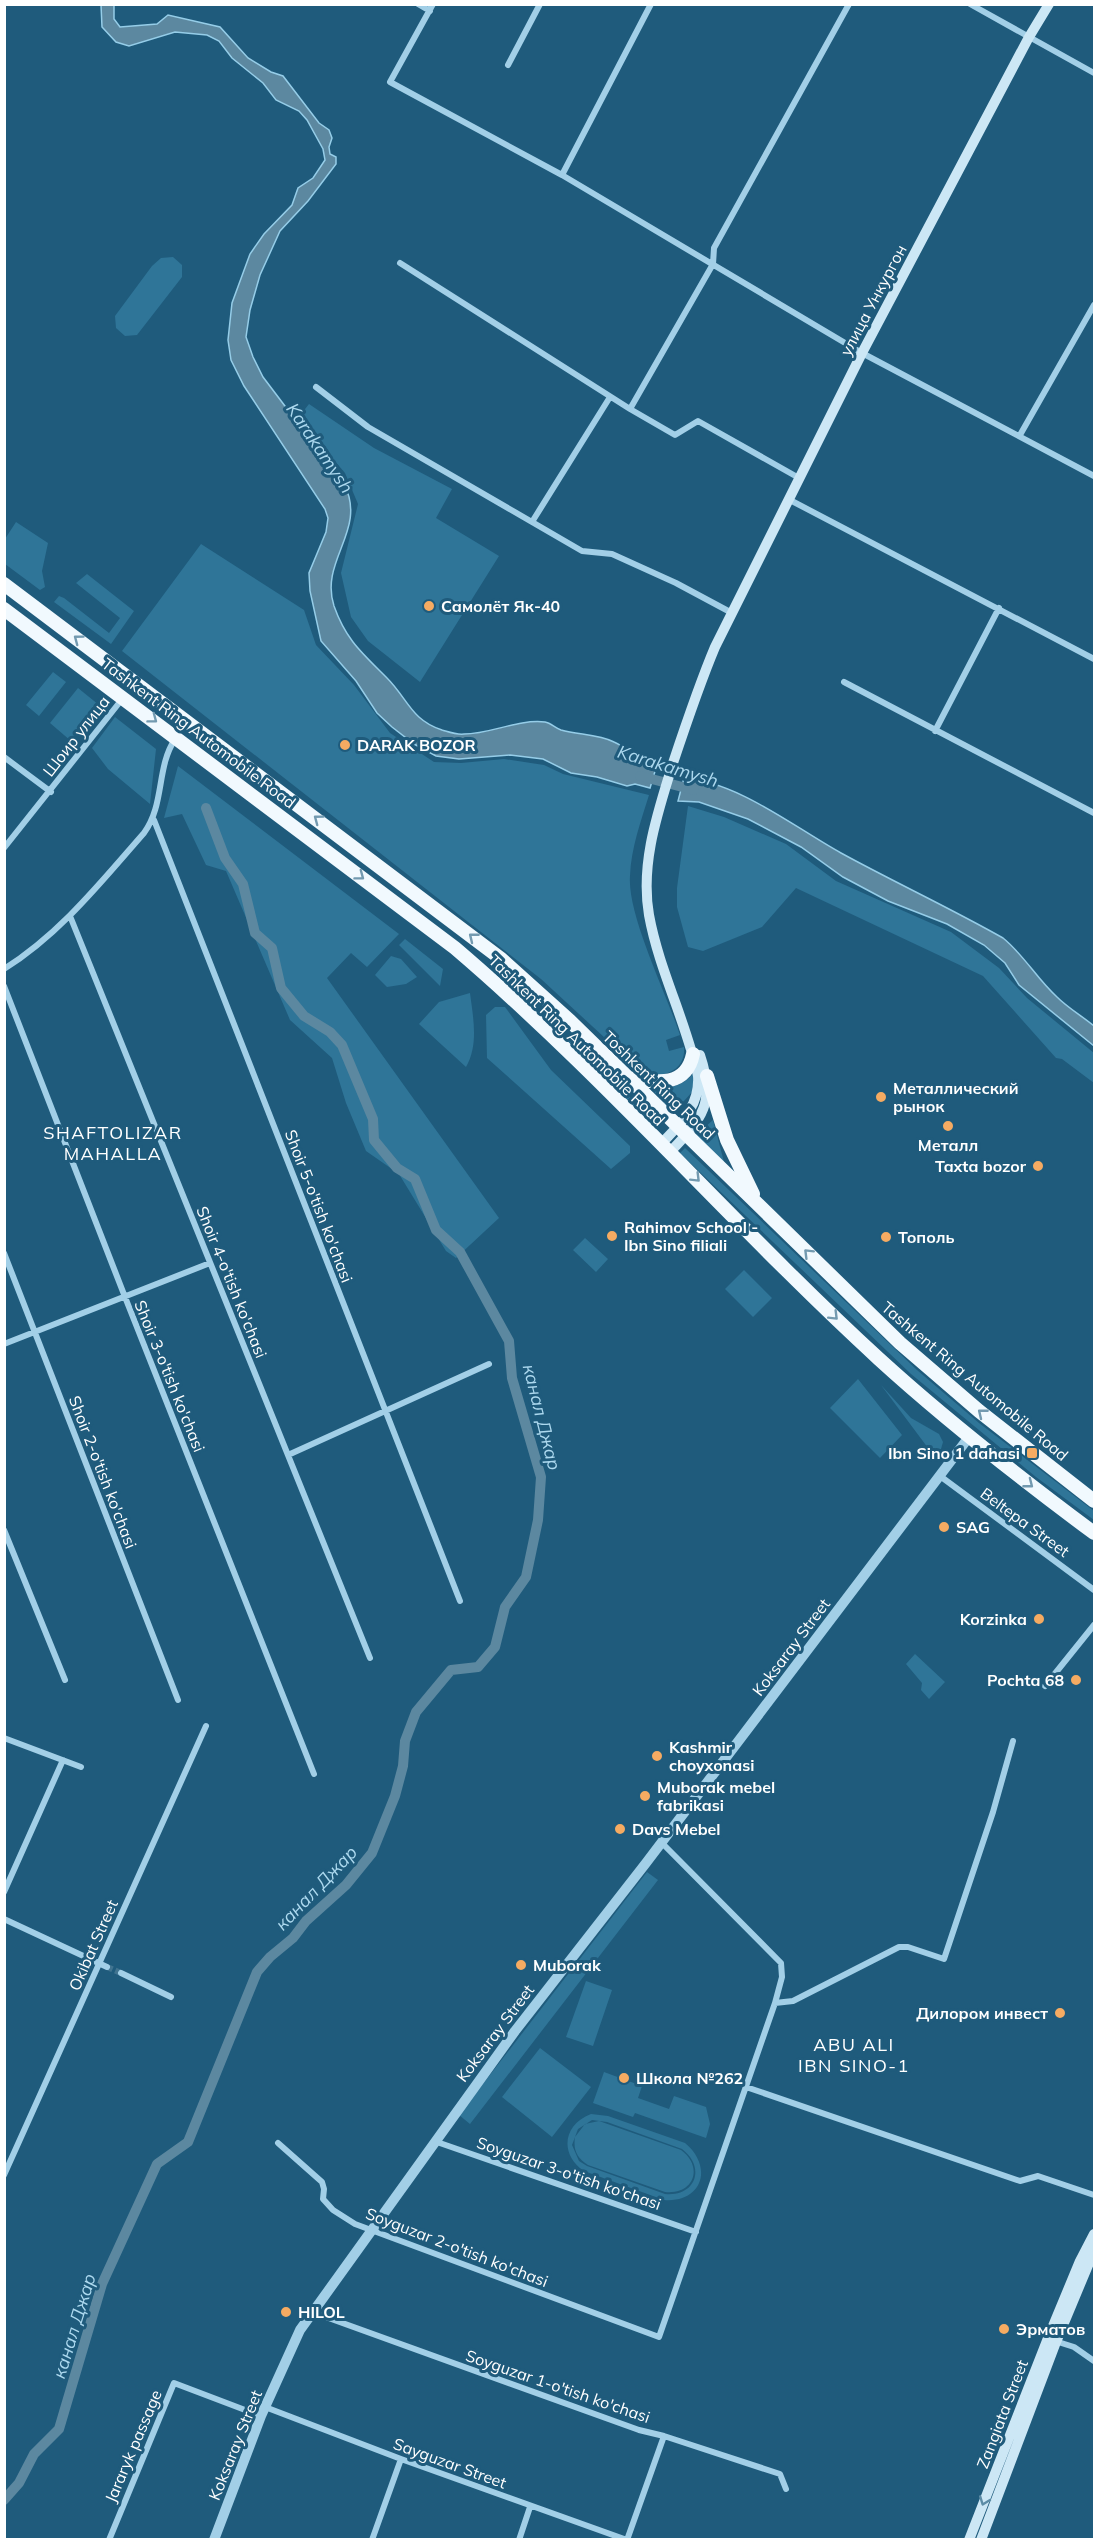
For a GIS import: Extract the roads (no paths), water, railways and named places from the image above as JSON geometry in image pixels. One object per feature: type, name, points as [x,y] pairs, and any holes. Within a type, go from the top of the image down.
[{"type":"highway","name":"Tashkent Ring Automobile Road","points":[[4,584],[466,930],[534,987]]},
{"type":"highway","name":"Tashkent Ring Automobile Road","points":[[4,609],[455,948],[520,1004],[857,1338],[969,1437],[1095,1533]]},
{"type":"highway","points":[[520,1004],[534,987]]},
{"type":"highway","name":"Toshkent Ring Road","points":[[534,987],[760,1206]]},
{"type":"highway","points":[[628,1078],[651,1082],[670,1080],[686,1071],[691,1064],[693,1054]]},
{"type":"highway","points":[[707,1076],[727,1140],[760,1206]]},
{"type":"highway","name":"Tashkent Ring Automobile Road","points":[[760,1206],[900,1343],[979,1411],[1095,1501]]},
{"type":"main road","name":"улица Ункургон","points":[[662,810],[682,746],[732,613],[862,352],[1029,37],[1049,4]]},
{"type":"main road","points":[[662,810],[648,862],[649,914],[657,950],[693,1054],[698,1076],[698,1092],[682,1131]]},
{"type":"main road","points":[[662,810],[654,860],[655,911],[663,945],[707,1076],[706,1101],[699,1118],[682,1131],[666,1148]]},
{"type":"main road","name":"Zangiata Street","points":[[981,2540],[1080,2261],[1095,2234]]},
{"type":"main road","name":"Zangiata Street","points":[[969,2540],[1052,2340],[1095,2251]]},
{"type":"street","points":[[418,4],[431,8],[390,82],[562,175],[862,352],[1095,476]]},
{"type":"street","points":[[508,65],[540,4]]},
{"type":"street","points":[[562,175],[651,4]]},
{"type":"street","points":[[630,410],[713,264],[714,248],[849,4]]},
{"type":"street","points":[[970,4],[1095,73]]},
{"type":"street","points":[[400,263],[630,410],[675,435],[698,421],[799,478]]},
{"type":"street","points":[[1020,435],[1095,305]]},
{"type":"street","points":[[316,387],[368,427],[582,551],[612,554],[676,583],[732,613]]},
{"type":"street","points":[[532,522],[610,397]]},
{"type":"street","points":[[788,499],[1095,659]]},
{"type":"street","points":[[935,731],[999,608]]},
{"type":"street","points":[[844,682],[1095,813]]},
{"type":"street","name":"Шоир улица","points":[[4,848],[51,792],[124,697]]},
{"type":"street","points":[[4,969],[30,952],[70,916],[154,820],[167,751],[177,737]]},
{"type":"street","name":"Шоир улица","points":[[4,757],[51,792]]},
{"type":"street","name":"Shoir 5-o'tish ko'chasi","points":[[154,820],[460,1601]]},
{"type":"street","name":"Shoir 4-o'tish ko'chasi","points":[[70,916],[370,1658]]},
{"type":"street","name":"Shoir 3-o'tish ko'chasi","points":[[4,986],[315,1774]]},
{"type":"street","name":"Shoir 2-o'tish ko'chasi","points":[[4,1253],[178,1700]]},
{"type":"street","points":[[4,1344],[210,1263]]},
{"type":"street","points":[[288,1455],[489,1364]]},
{"type":"street","name":"Koksaray Street","points":[[214,2540],[263,2411],[300,2330],[312,2312],[522,2022],[969,1437]]},
{"type":"street","name":"Beltepa Street","points":[[940,1476],[1095,1590]]},
{"type":"street","points":[[4,1530],[65,1680]]},
{"type":"street","points":[[1045,1686],[1095,1625]]},
{"type":"street","name":"Okibat Street","points":[[4,2175],[206,1726]]},
{"type":"street","points":[[4,1738],[81,1767]]},
{"type":"street","points":[[775,2003],[793,2001],[898,1947],[908,1947],[945,1959],[993,1812],[1013,1741]]},
{"type":"street","points":[[4,1892],[63,1760]]},
{"type":"street","points":[[661,1842],[781,1963],[782,1977],[775,2003],[696,2232]]},
{"type":"street","points":[[4,1919],[107,1967]]},
{"type":"street","points":[[121,1973],[171,1997]]},
{"type":"street","points":[[746,2087],[1020,2181],[1038,2176],[1095,2195]]},
{"type":"street","name":"Soyguzar 3-o'tish ko'chasi","points":[[434,2141],[696,2232]]},
{"type":"street","name":"Soyguzar 2-o'tish ko'chasi","points":[[278,2143],[322,2182],[323,2199],[333,2210],[355,2224],[659,2337],[696,2232]]},
{"type":"street","name":"Soyguzar 1-o'tish ko'chasi","points":[[312,2312],[639,2430],[780,2474],[786,2489]]},
{"type":"street","points":[[1052,2340],[1074,2347],[1095,2361]]},
{"type":"street","name":"Jararyk passage","points":[[109,2540],[174,2383],[263,2411]]},
{"type":"street","name":"Sayguzar Street","points":[[263,2411],[627,2540]]},
{"type":"street","points":[[627,2540],[664,2436]]},
{"type":"street","points":[[372,2540],[400,2460]]},
{"type":"street","points":[[519,2540],[530,2506]]},
{"type":"waterway","name":"Karakamysh","points":[[640,776],[694,790]]},
{"type":"waterway","name":"канал Джар","points":[[4,2500],[19,2483],[34,2454],[59,2429],[102,2284],[157,2164],[188,2142],[257,1972],[270,1957],[293,1938],[306,1921],[346,1885],[372,1853],[395,1796],[403,1766],[405,1741],[416,1712],[451,1670],[478,1667],[495,1647],[505,1607],[526,1577],[538,1520],[541,1477],[512,1378],[509,1341],[460,1252],[436,1230],[415,1179],[397,1168],[374,1140],[373,1119],[342,1045],[330,1032],[304,1016],[281,988],[272,948],[255,933],[243,884],[225,858],[206,808]]},
{"type":"tunnel","points":[[107,1967],[121,1973]]},
{"type":"place","name":"Самолёт Як-40","points":[[429,606]]},
{"type":"place","name":"DARAK BOZOR","points":[[345,745]]},
{"type":"place","name":"Металлический рынок","points":[[881,1097]]},
{"type":"place","name":"Металл","points":[[948,1126]]},
{"type":"place","name":"Taxta bozor","points":[[1038,1166]]},
{"type":"place","name":"Rahimov School - Ibn Sino filiali","points":[[612,1236]]},
{"type":"place","name":"Тополь","points":[[886,1237]]},
{"type":"place","name":"Ibn Sino 1 dahasi","points":[[1032,1453]]},
{"type":"place","name":"SAG","points":[[944,1527]]},
{"type":"place","name":"Korzinka","points":[[1039,1619]]},
{"type":"place","name":"Pochta 68","points":[[1076,1680]]},
{"type":"place","name":"Kashmir choyxonasi","points":[[657,1756]]},
{"type":"place","name":"Muborak mebel fabrikasi","points":[[645,1796]]},
{"type":"place","name":"Davs Mebel","points":[[620,1829]]},
{"type":"place","name":"Muborak","points":[[521,1965]]},
{"type":"place","name":"Дилором инвест","points":[[1060,2013]]},
{"type":"place","name":"Школа №262","points":[[624,2078]]},
{"type":"place","name":"HILOL","points":[[286,2312]]},
{"type":"place","name":"Эрматов","points":[[1004,2329]]},
{"type":"district","name":"SHAFTOLIZAR MAHALLA","points":[[113,1142]]},
{"type":"district","name":"ABU ALI IBN SINO-1","points":[[854,2054]]}]
